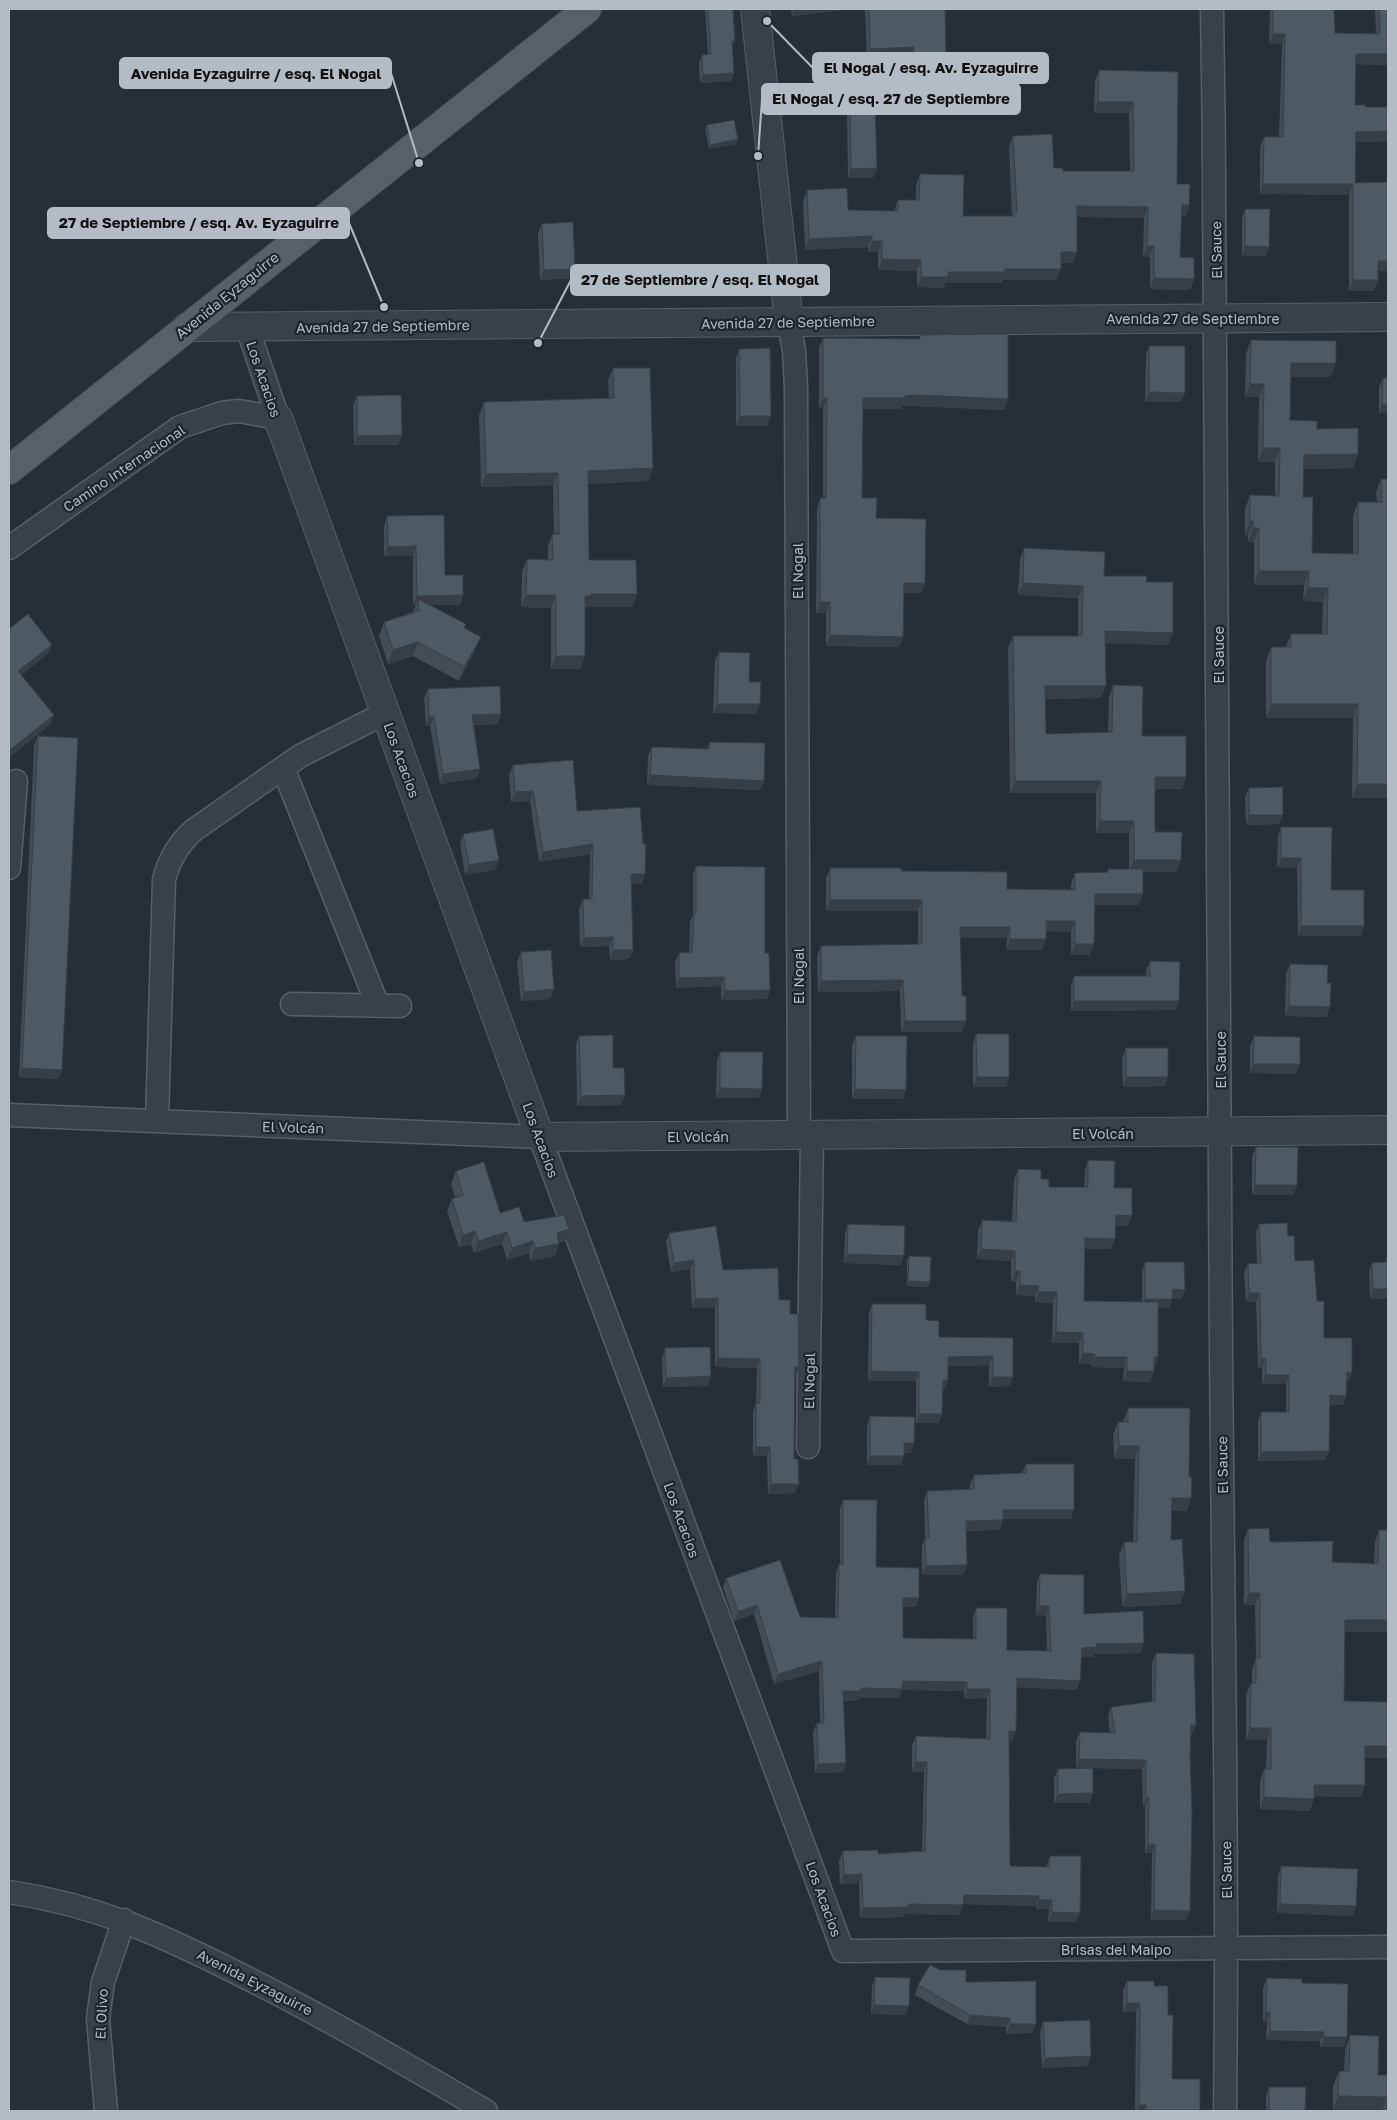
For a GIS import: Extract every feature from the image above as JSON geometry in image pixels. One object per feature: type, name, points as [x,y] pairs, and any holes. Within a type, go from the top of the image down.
[{"type":"main road","name":"Avenida Eyzaguirre","points":[[9,470],[587,9]]},
{"type":"street","name":"El Nogal","points":[[755,9],[789,322],[794,351],[796,387],[808,1447]]},
{"type":"street","name":"El Sauce","points":[[1212,9],[1217,318],[1220,1132],[1227,1948],[1225,2111]]},
{"type":"street","name":"Avenida 27 de Septiembre","points":[[187,327],[1388,317]]},
{"type":"street","name":"Los Acacios","points":[[247,327],[278,418],[540,1137],[843,1951]]},
{"type":"street","name":"Camino Internacional","points":[[9,548],[180,428],[222,413],[239,411],[278,418]]},
{"type":"street","points":[[157,1121],[164,880],[167,866],[173,853],[188,835],[300,756],[386,714]]},
{"type":"street","points":[[283,768],[378,1006]]},
{"type":"street","points":[[9,868],[11,780]]},
{"type":"street","points":[[292,1004],[400,1006]]},
{"type":"street","name":"El Volcán","points":[[9,1115],[540,1137],[1388,1130]]},
{"type":"street","name":"Avenida Eyzaguirre","points":[[9,1892],[46,1898],[124,1920],[178,1943],[324,2017],[486,2111]]},
{"type":"street","name":"El Olivo","points":[[107,2111],[98,2019],[103,1982],[124,1920]]},
{"type":"street","name":"Brisas del Maipo","points":[[843,1951],[1388,1947]]},
{"type":"building","points":[[708,9],[733,9],[734,73],[703,75],[702,55],[711,54]]},
{"type":"building","points":[[869,9],[945,9],[946,59],[914,59],[914,47],[870,49]]},
{"type":"building","points":[[1273,9],[1334,9],[1335,33],[1380,34],[1379,9],[1388,9],[1388,54],[1356,54],[1355,105],[1388,107],[1388,131],[1356,132],[1355,183],[1388,182],[1388,261],[1378,261],[1378,280],[1353,280],[1353,184],[1263,184],[1264,137],[1283,137],[1285,34],[1273,34]]},
{"type":"building","points":[[1099,70],[1178,72],[1177,184],[1190,184],[1189,205],[1182,205],[1180,257],[1194,258],[1194,279],[1154,278],[1154,246],[1147,246],[1148,207],[1077,206],[1077,252],[1061,252],[1061,269],[1005,269],[1005,272],[948,272],[948,277],[921,277],[921,260],[882,259],[882,241],[872,241],[872,236],[809,239],[807,190],[847,188],[848,210],[898,211],[898,200],[919,200],[920,174],[964,175],[963,216],[1014,216],[1014,212],[1017,212],[1013,136],[1052,134],[1054,168],[1063,168],[1063,171],[1134,171],[1133,102],[1098,102]]},
{"type":"building","points":[[875,102],[877,168],[851,169],[850,103]]},
{"type":"building","points":[[734,120],[738,139],[710,145],[707,125]]},
{"type":"building","points":[[1245,209],[1270,209],[1269,247],[1245,246]]},
{"type":"building","points":[[573,222],[575,269],[544,270],[542,224]]},
{"type":"building","points":[[1008,334],[1008,399],[917,395],[905,396],[905,398],[863,398],[862,498],[877,498],[876,518],[926,519],[925,583],[904,583],[903,637],[830,635],[830,602],[820,602],[820,498],[826,498],[827,398],[823,398],[823,338],[920,339],[920,335]]},
{"type":"building","points":[[1251,340],[1336,341],[1336,363],[1291,363],[1290,420],[1317,421],[1317,429],[1358,428],[1358,454],[1304,455],[1303,497],[1313,497],[1312,553],[1358,554],[1358,502],[1382,502],[1381,479],[1388,479],[1388,784],[1357,784],[1358,704],[1271,704],[1271,647],[1291,647],[1291,634],[1327,634],[1328,588],[1308,588],[1309,571],[1259,571],[1259,528],[1253,528],[1253,521],[1250,521],[1250,495],[1279,496],[1280,448],[1263,448],[1264,384],[1250,384]]},
{"type":"building","points":[[1149,346],[1185,346],[1185,393],[1149,392]]},
{"type":"building","points":[[770,348],[771,416],[740,416],[739,349]]},
{"type":"building","points":[[613,368],[650,368],[653,468],[588,471],[589,560],[636,560],[637,594],[591,594],[591,596],[585,596],[585,656],[556,656],[556,595],[526,595],[527,559],[553,560],[552,534],[559,534],[558,473],[486,474],[484,402],[614,398]]},
{"type":"building","points":[[1383,378],[1388,378],[1388,404],[1382,404]]},
{"type":"building","points":[[401,395],[402,435],[357,436],[357,396]]},
{"type":"building","points":[[444,515],[445,575],[463,575],[463,595],[417,596],[416,546],[388,547],[387,516]]},
{"type":"building","points":[[1024,548],[1105,552],[1104,576],[1147,576],[1146,582],[1173,582],[1173,633],[1105,631],[1106,686],[1045,686],[1046,734],[1112,732],[1113,685],[1143,686],[1142,736],[1186,736],[1186,777],[1155,777],[1155,832],[1182,832],[1181,860],[1134,860],[1134,821],[1100,821],[1101,781],[1015,781],[1013,636],[1082,636],[1083,586],[1023,583]]},
{"type":"building","points":[[418,599],[466,624],[464,628],[481,637],[464,667],[418,642],[393,650],[384,622],[419,611]]},
{"type":"building","points":[[28,614],[52,645],[18,671],[54,715],[9,751],[9,629]]},
{"type":"building","points":[[719,652],[750,653],[749,682],[761,682],[760,704],[717,704]]},
{"type":"building","points":[[500,686],[501,714],[472,715],[480,769],[443,774],[434,717],[429,717],[428,689]]},
{"type":"building","points":[[38,736],[78,738],[62,1070],[22,1068]]},
{"type":"building","points":[[710,742],[765,743],[764,781],[650,775],[652,747],[709,749]]},
{"type":"building","points":[[573,760],[577,811],[640,807],[643,844],[646,844],[645,874],[631,874],[633,950],[613,950],[613,937],[584,938],[583,899],[592,899],[593,844],[543,852],[533,791],[515,792],[513,765]]},
{"type":"building","points":[[1283,787],[1283,815],[1249,815],[1249,788]]},
{"type":"building","points":[[1281,827],[1332,827],[1331,890],[1364,890],[1364,926],[1301,926],[1301,858],[1281,858]]},
{"type":"building","points":[[493,829],[499,860],[469,865],[463,834]]},
{"type":"building","points":[[696,866],[765,867],[765,953],[769,953],[770,990],[725,991],[724,977],[679,978],[679,953],[692,952],[694,913],[696,913]]},
{"type":"building","points":[[830,868],[901,868],[901,871],[1007,872],[1007,889],[1075,890],[1075,873],[1108,872],[1108,869],[1143,869],[1143,894],[1095,894],[1094,944],[1075,944],[1075,921],[1046,921],[1046,939],[1010,939],[1010,927],[960,927],[962,996],[966,996],[966,1021],[905,1021],[903,980],[821,981],[821,946],[922,944],[922,900],[830,900]]},
{"type":"building","points":[[551,950],[554,989],[524,992],[521,952]]},
{"type":"building","points":[[1150,961],[1180,962],[1179,1001],[1074,1001],[1074,976],[1150,976]]},
{"type":"building","points":[[1290,964],[1328,965],[1327,983],[1331,983],[1330,1007],[1289,1006]]},
{"type":"building","points":[[976,1034],[1009,1034],[1009,1077],[977,1077]]},
{"type":"building","points":[[613,1035],[613,1068],[624,1068],[625,1095],[581,1096],[579,1036]]},
{"type":"building","points":[[856,1036],[907,1036],[906,1090],[855,1089]]},
{"type":"building","points":[[1254,1036],[1300,1037],[1300,1064],[1253,1064]]},
{"type":"building","points":[[1126,1048],[1168,1048],[1168,1077],[1126,1077]]},
{"type":"building","points":[[720,1052],[763,1052],[762,1089],[720,1088]]},
{"type":"building","points":[[1256,1147],[1298,1147],[1297,1185],[1255,1185]]},
{"type":"building","points":[[1088,1160],[1115,1161],[1114,1188],[1132,1188],[1132,1216],[1116,1215],[1115,1239],[1085,1238],[1084,1301],[1158,1302],[1158,1357],[1154,1357],[1154,1371],[1127,1371],[1127,1357],[1094,1357],[1095,1354],[1083,1353],[1083,1333],[1056,1332],[1057,1292],[1038,1292],[1039,1286],[1020,1285],[1020,1271],[1015,1271],[1015,1251],[981,1249],[982,1220],[1016,1222],[1018,1169],[1041,1170],[1041,1179],[1049,1179],[1049,1187],[1088,1187]]},
{"type":"building","points":[[484,1162],[500,1213],[519,1207],[524,1222],[564,1215],[569,1229],[557,1233],[559,1244],[535,1248],[533,1241],[512,1248],[507,1232],[478,1241],[475,1231],[463,1235],[452,1199],[463,1195],[456,1171]]},
{"type":"building","points":[[1287,1223],[1288,1236],[1294,1236],[1295,1261],[1314,1260],[1317,1301],[1324,1301],[1324,1338],[1352,1338],[1352,1372],[1347,1372],[1346,1396],[1330,1395],[1329,1451],[1261,1452],[1261,1412],[1289,1412],[1289,1375],[1266,1375],[1266,1359],[1261,1359],[1260,1293],[1249,1293],[1248,1264],[1261,1263],[1259,1224]]},
{"type":"building","points":[[848,1224],[905,1226],[904,1256],[847,1254]]},
{"type":"building","points":[[716,1226],[723,1270],[778,1268],[779,1300],[790,1300],[790,1314],[798,1314],[799,1367],[795,1367],[794,1459],[798,1459],[799,1484],[771,1484],[770,1447],[756,1447],[756,1403],[760,1403],[760,1359],[718,1358],[718,1298],[695,1299],[694,1260],[674,1263],[669,1233]]},
{"type":"building","points":[[909,1256],[931,1257],[930,1282],[908,1281]]},
{"type":"building","points":[[1145,1262],[1184,1262],[1185,1290],[1173,1289],[1172,1299],[1145,1299]]},
{"type":"building","points":[[1388,1262],[1388,1289],[1373,1289],[1372,1263]]},
{"type":"building","points":[[872,1304],[926,1304],[926,1320],[939,1321],[939,1337],[1013,1338],[1013,1377],[993,1377],[993,1356],[948,1357],[948,1380],[943,1380],[942,1414],[919,1414],[919,1372],[871,1371]]},
{"type":"building","points":[[710,1347],[711,1376],[666,1378],[665,1348]]},
{"type":"building","points":[[1128,1408],[1190,1408],[1189,1477],[1192,1477],[1191,1498],[1172,1498],[1171,1540],[1182,1539],[1185,1591],[1127,1594],[1124,1542],[1137,1542],[1139,1446],[1119,1446],[1118,1422],[1128,1422]]},
{"type":"building","points":[[870,1416],[915,1417],[914,1443],[904,1443],[904,1456],[870,1456]]},
{"type":"building","points":[[1026,1464],[1074,1464],[1074,1510],[1003,1510],[1003,1520],[966,1521],[967,1565],[926,1566],[925,1538],[929,1538],[927,1491],[974,1489],[974,1475],[1026,1473]]},
{"type":"building","points":[[843,1500],[877,1500],[876,1567],[919,1568],[919,1598],[903,1598],[903,1638],[976,1639],[976,1608],[1007,1608],[1007,1650],[1051,1651],[1049,1606],[1039,1606],[1040,1574],[1084,1575],[1084,1614],[1143,1611],[1144,1643],[1096,1644],[1097,1647],[1082,1648],[1080,1681],[1017,1678],[1016,1731],[1009,1731],[1010,1866],[1049,1867],[1050,1856],[1081,1856],[1080,1913],[1052,1912],[1052,1900],[1039,1900],[1039,1896],[964,1895],[963,1905],[908,1904],[908,1907],[863,1908],[862,1874],[844,1875],[843,1851],[878,1850],[878,1854],[925,1851],[927,1762],[916,1762],[916,1736],[990,1739],[990,1689],[967,1689],[967,1682],[903,1681],[902,1689],[861,1688],[861,1691],[843,1691],[846,1763],[818,1764],[817,1723],[824,1723],[822,1661],[778,1674],[757,1605],[738,1612],[726,1578],[780,1560],[800,1617],[838,1618],[839,1564],[843,1564]]},
{"type":"building","points":[[1269,1528],[1270,1542],[1333,1541],[1332,1562],[1378,1564],[1379,1530],[1388,1530],[1388,1620],[1345,1620],[1344,1701],[1388,1702],[1388,1746],[1365,1746],[1365,1785],[1314,1785],[1314,1799],[1264,1797],[1264,1769],[1271,1769],[1271,1728],[1250,1728],[1251,1683],[1256,1683],[1256,1658],[1260,1658],[1260,1593],[1249,1593],[1248,1529]]},
{"type":"building","points":[[1156,1653],[1194,1654],[1196,1725],[1191,1725],[1190,1755],[1192,1813],[1190,1911],[1154,1910],[1155,1844],[1148,1844],[1149,1797],[1146,1798],[1146,1760],[1079,1759],[1080,1732],[1115,1733],[1111,1707],[1155,1701]]},
{"type":"building","points":[[1093,1768],[1093,1793],[1058,1794],[1058,1769]]},
{"type":"building","points":[[1281,1866],[1358,1869],[1356,1906],[1280,1904]]},
{"type":"building","points":[[930,1965],[940,1970],[966,1970],[966,1982],[1036,1981],[1036,2024],[1010,2024],[1010,2018],[970,2015],[918,1985]]},
{"type":"building","points":[[875,1977],[910,1978],[909,2006],[874,2005]]},
{"type":"building","points":[[1267,1978],[1302,1979],[1302,1983],[1348,1984],[1347,2037],[1324,2037],[1324,2032],[1270,2031],[1270,2012],[1266,2012]]},
{"type":"building","points":[[1127,1981],[1154,1981],[1154,1986],[1168,1986],[1168,2015],[1173,2015],[1172,2079],[1200,2079],[1200,2110],[1146,2110],[1146,2105],[1139,2105],[1140,2003],[1127,2003]]},
{"type":"building","points":[[1090,2020],[1091,2056],[1045,2058],[1043,2022]]},
{"type":"building","points":[[1350,2035],[1379,2036],[1378,2075],[1388,2075],[1388,2111],[1387,2097],[1338,2096],[1339,2071],[1349,2071]]},
{"type":"building","points":[[1269,2087],[1306,2087],[1305,2111],[1269,2111]]},
{"type":"place","name":"El Nogal / esq. Av. Eyzaguirre","points":[[767,21]]},
{"type":"place","name":"El Nogal / esq. 27 de Septiembre","points":[[758,156]]},
{"type":"place","name":"Avenida Eyzaguirre / esq. El Nogal","points":[[419,163]]},
{"type":"place","name":"27 de Septiembre / esq. Av. Eyzaguirre","points":[[384,307]]},
{"type":"place","name":"27 de Septiembre / esq. El Nogal","points":[[538,343]]}]
